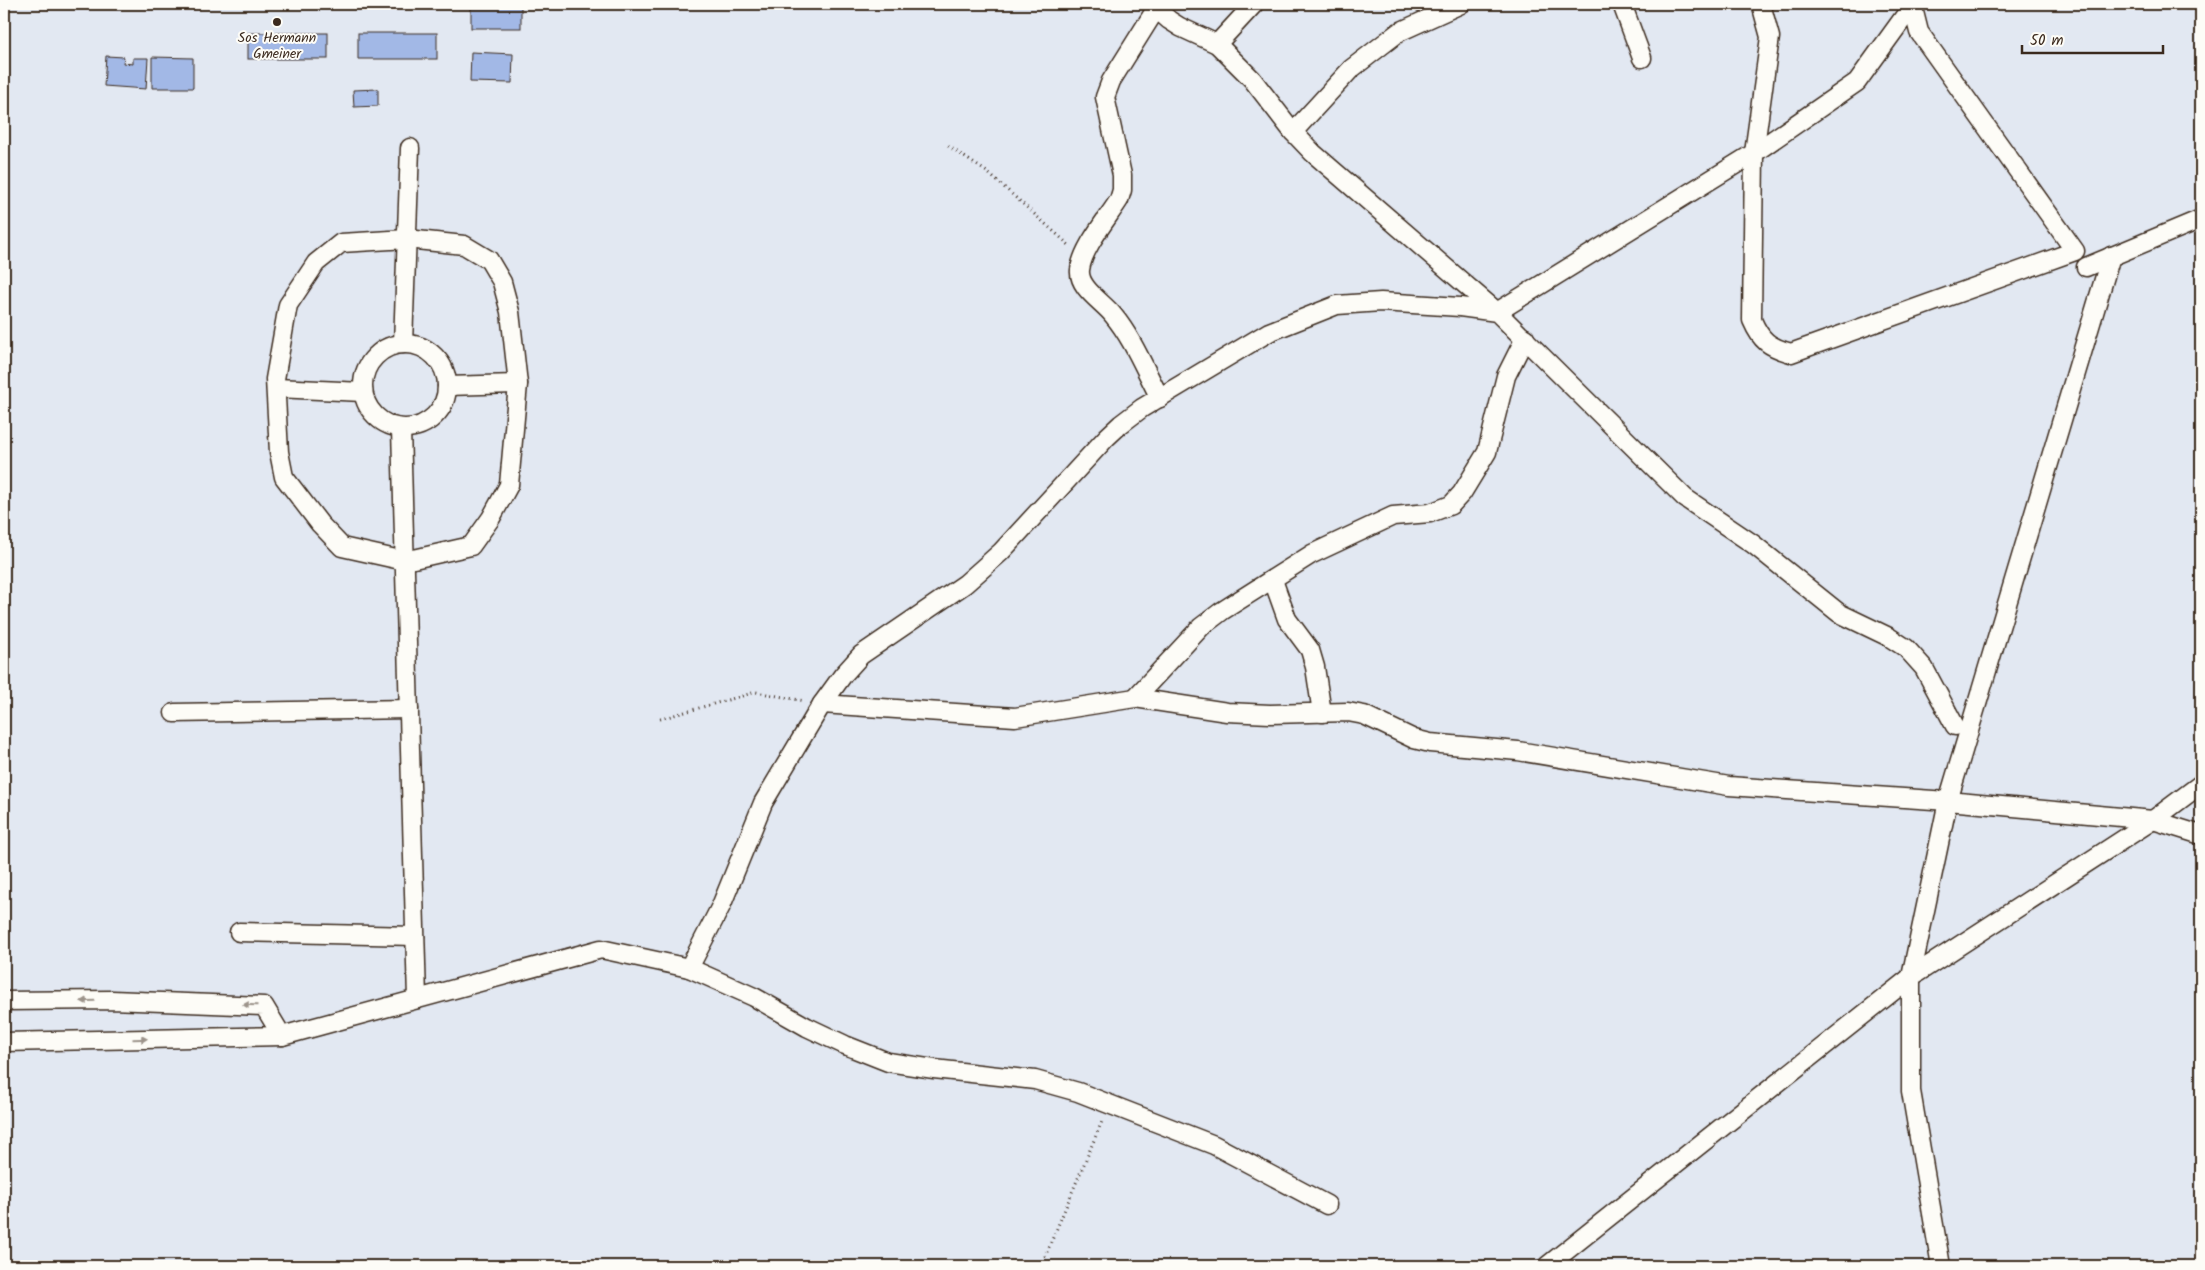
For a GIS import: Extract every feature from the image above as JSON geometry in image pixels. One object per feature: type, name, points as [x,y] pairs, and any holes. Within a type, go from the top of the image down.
[{"type":"street","points":[[1217,44],[1254,4]]},
{"type":"street","points":[[1293,132],[1351,69],[1399,32],[1461,4]]},
{"type":"street","points":[[1622,4],[1642,58]]},
{"type":"street","points":[[1761,4],[1770,37],[1754,153],[1752,320],[1758,335],[1774,349],[1791,353],[2075,252],[1919,32],[1912,5]]},
{"type":"street","points":[[689,968],[721,906],[763,803],[822,704],[843,675],[861,655],[965,584],[1001,552],[1107,437],[1142,408],[1269,332],[1338,305],[1381,302],[1445,308],[1460,307],[1497,312],[1754,153],[1857,82],[1912,5]]},
{"type":"street","points":[[1160,398],[1123,329],[1113,314],[1082,282],[1080,271],[1083,257],[1119,200],[1122,190],[1122,174],[1105,97],[1107,90],[1154,6],[1180,27],[1217,44],[1252,79],[1293,132],[1345,183],[1497,312],[1685,498],[1753,544],[1839,613],[1889,637],[1906,648],[1924,668],[1955,726]]},
{"type":"street","points":[[403,344],[410,148]]},
{"type":"street","points":[[2086,267],[2201,219]]},
{"type":"street","points":[[407,239],[464,245],[489,260],[502,282],[510,312],[518,384],[509,486],[491,518],[471,546],[405,561],[342,547],[320,524],[284,477],[278,452],[276,379],[288,305],[316,263],[341,243],[407,239]]},
{"type":"street","points":[[1941,1266],[1911,1091],[1912,977],[1948,802],[2111,256]]},
{"type":"street","points":[[1136,698],[1201,627],[1222,611],[1312,554],[1393,516],[1430,513],[1451,505],[1462,493],[1487,452],[1506,376],[1525,338]]},
{"type":"street","points":[[403,344],[417,346],[429,351],[445,372],[447,386],[445,399],[439,411],[428,421],[415,427],[401,429],[387,425],[375,417],[367,406],[362,392],[363,378],[369,364],[384,350],[403,344]]},
{"type":"street","points":[[447,386],[518,384]]},
{"type":"street","points":[[276,388],[362,392]]},
{"type":"street","points":[[401,429],[417,999]]},
{"type":"street","points":[[1273,580],[1287,619],[1310,650],[1315,667],[1322,713]]},
{"type":"street","points":[[822,704],[1015,717],[1136,698],[1227,712],[1348,712],[1364,715],[1414,739],[1430,743],[1518,751],[1729,786],[1948,802],[2153,820],[2201,835]]},
{"type":"street","points":[[174,713],[409,709]]},
{"type":"street","points":[[1547,1266],[1912,977],[2153,820],[2201,784]]},
{"type":"street","points":[[238,932],[415,936]]},
{"type":"street","points":[[4,1042],[282,1036],[601,949],[689,968],[754,997],[845,1045],[888,1062],[934,1070],[1035,1080],[1078,1092],[1214,1145],[1327,1205]]},
{"type":"street","points":[[4,1002],[112,1000],[264,1006],[282,1036]]},
{"type":"path","points":[[948,146],[987,172],[1083,257]]},
{"type":"path","points":[[660,718],[756,692],[822,704]]},
{"type":"path","points":[[1041,1266],[1110,1105]]},
{"type":"building","points":[[471,4],[521,4],[521,28],[471,28]]},
{"type":"building","points":[[248,33],[328,33],[328,59],[248,59]]},
{"type":"building","points":[[358,33],[437,33],[437,59],[358,59]]},
{"type":"building","points":[[471,52],[513,54],[512,83],[470,82]]},
{"type":"building","points":[[106,56],[124,57],[123,63],[133,64],[133,58],[148,58],[146,89],[104,86]]},
{"type":"building","points":[[152,57],[193,58],[193,88],[152,88]]},
{"type":"building","points":[[378,89],[378,106],[354,107],[353,90]]},
{"type":"place","name":"Sos Hermann Gmeiner","points":[[277,22]]}]
